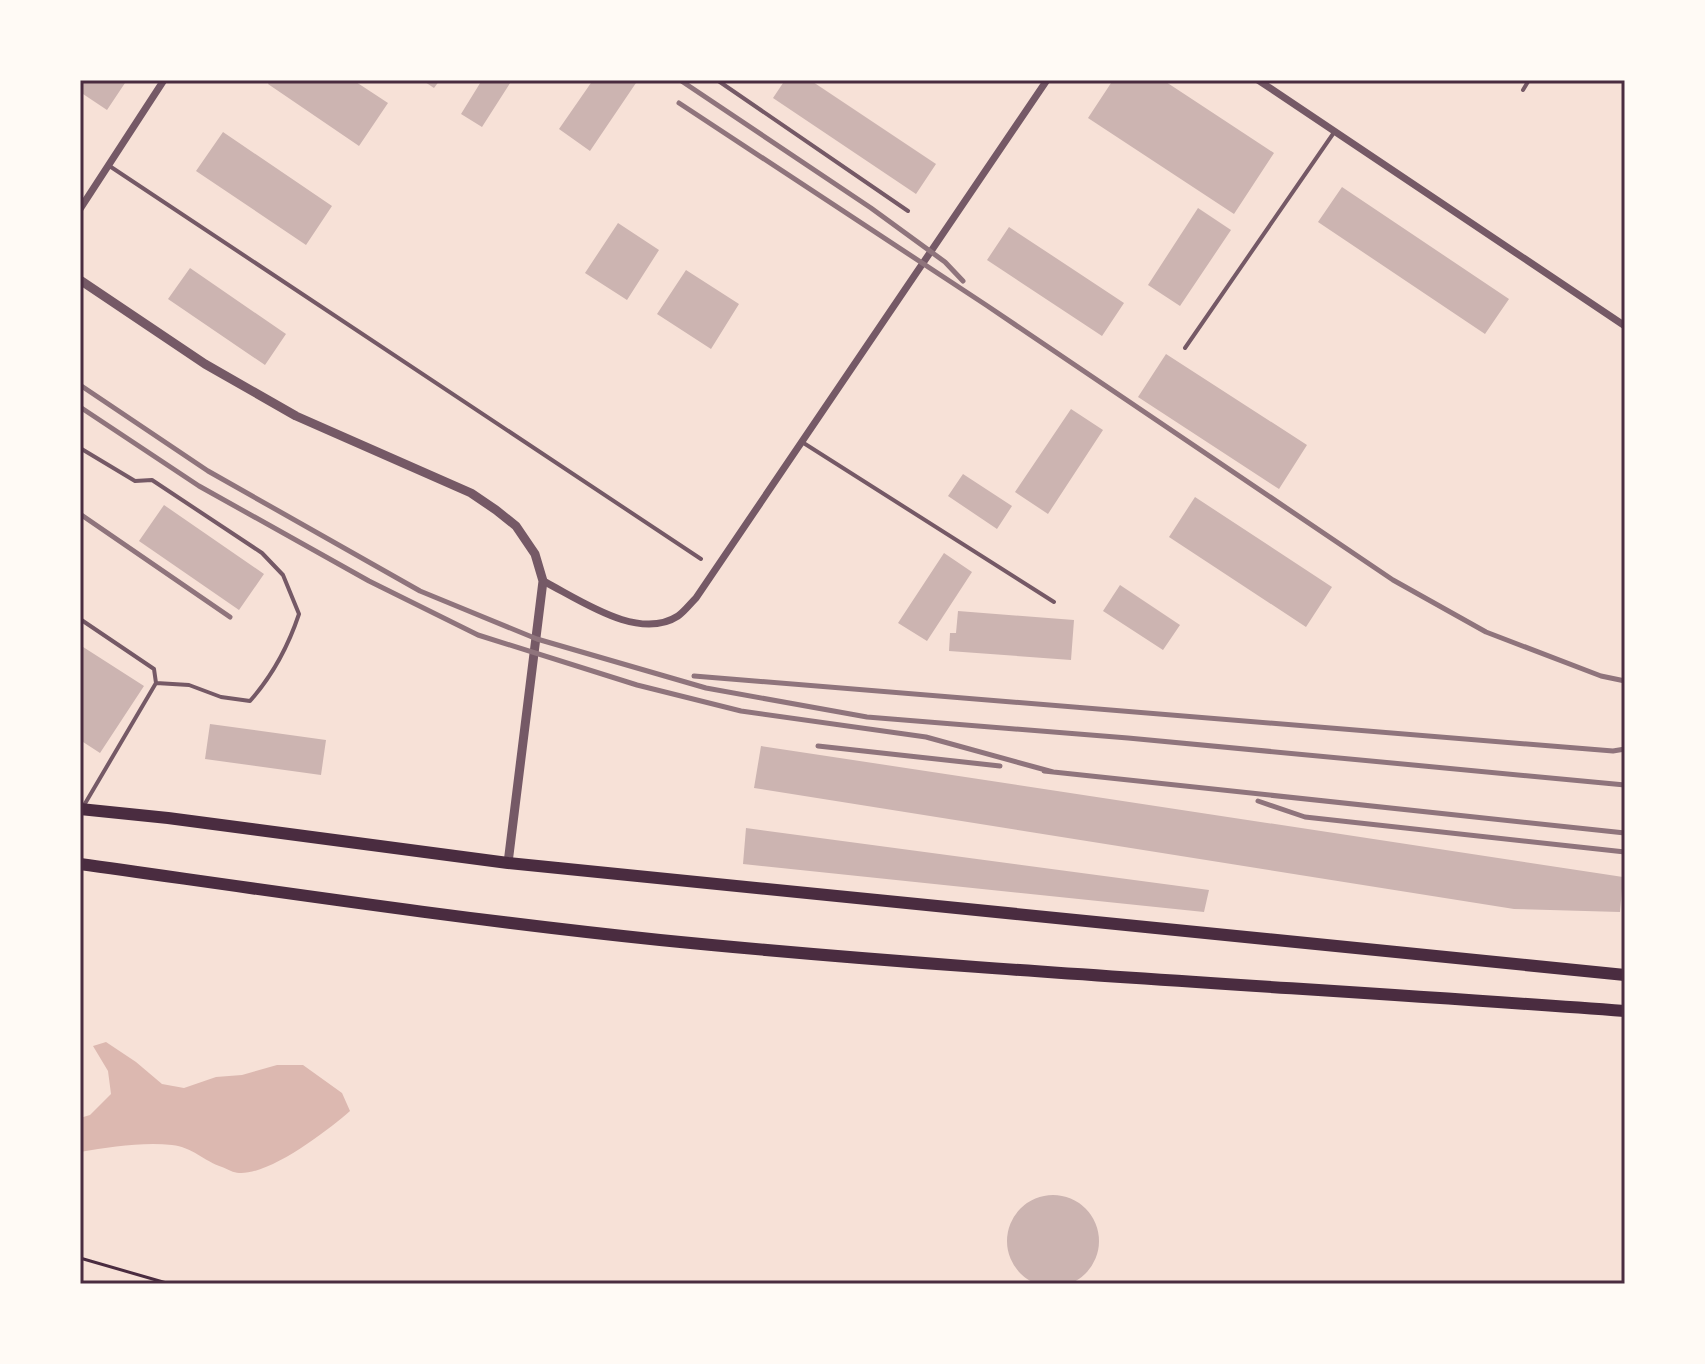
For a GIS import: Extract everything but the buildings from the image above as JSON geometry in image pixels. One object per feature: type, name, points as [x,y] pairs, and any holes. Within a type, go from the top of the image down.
[{"type":"highway","points":[[81,809],[508,863],[1625,975]]},
{"type":"highway","points":[[80,864],[461,918],[662,940],[1046,974],[1625,1011]]},
{"type":"street","points":[[80,209],[164,80]]},
{"type":"street","points":[[543,581],[633,624],[677,617],[696,598],[1047,80]]},
{"type":"street","points":[[1258,80],[1625,326]]},
{"type":"street","points":[[80,280],[205,364],[296,416],[471,493],[516,526],[535,554],[543,581],[508,863]]},
{"type":"lane","points":[[717,80],[908,211]]},
{"type":"lane","points":[[1523,90],[1529,80]]},
{"type":"lane","points":[[1185,348],[1335,131]]},
{"type":"lane","points":[[108,165],[701,559]]},
{"type":"lane","points":[[802,442],[1054,602]]},
{"type":"lane","points":[[80,448],[135,481],[152,480],[262,553],[283,575],[299,614],[288,646],[265,684],[250,701],[221,697],[189,685],[156,683]]},
{"type":"lane","points":[[80,619],[154,669],[156,683],[81,809]]},
{"type":"path","points":[[80,1258],[170,1284]]},
{"type":"shaded area","points":[[106,1042],[162,1084],[184,1088],[216,1077],[242,1075],[277,1065],[303,1065],[342,1093],[350,1111],[282,1160],[252,1172],[233,1172],[186,1148],[172,1145],[138,1145],[80,1152],[80,1118],[90,1115],[111,1094],[108,1071],[93,1046]]},
{"type":"railway","points":[[680,80],[871,208],[945,262],[963,281]]},
{"type":"railway","points":[[679,103],[986,305],[1393,580],[1486,632],[1601,676],[1625,681]]},
{"type":"railway","points":[[80,385],[208,471],[420,591],[537,639],[706,688],[867,717],[1128,738],[1625,785]]},
{"type":"railway","points":[[80,407],[199,486],[369,581],[478,635],[637,685],[741,711],[926,737],[1053,772]]},
{"type":"railway","points":[[80,514],[230,617]]},
{"type":"railway","points":[[694,676],[1613,751],[1625,749]]},
{"type":"railway","points":[[818,746],[1000,766]]},
{"type":"railway","points":[[1044,771],[1625,833]]},
{"type":"railway","points":[[1258,801],[1305,817],[1625,852]]}]
